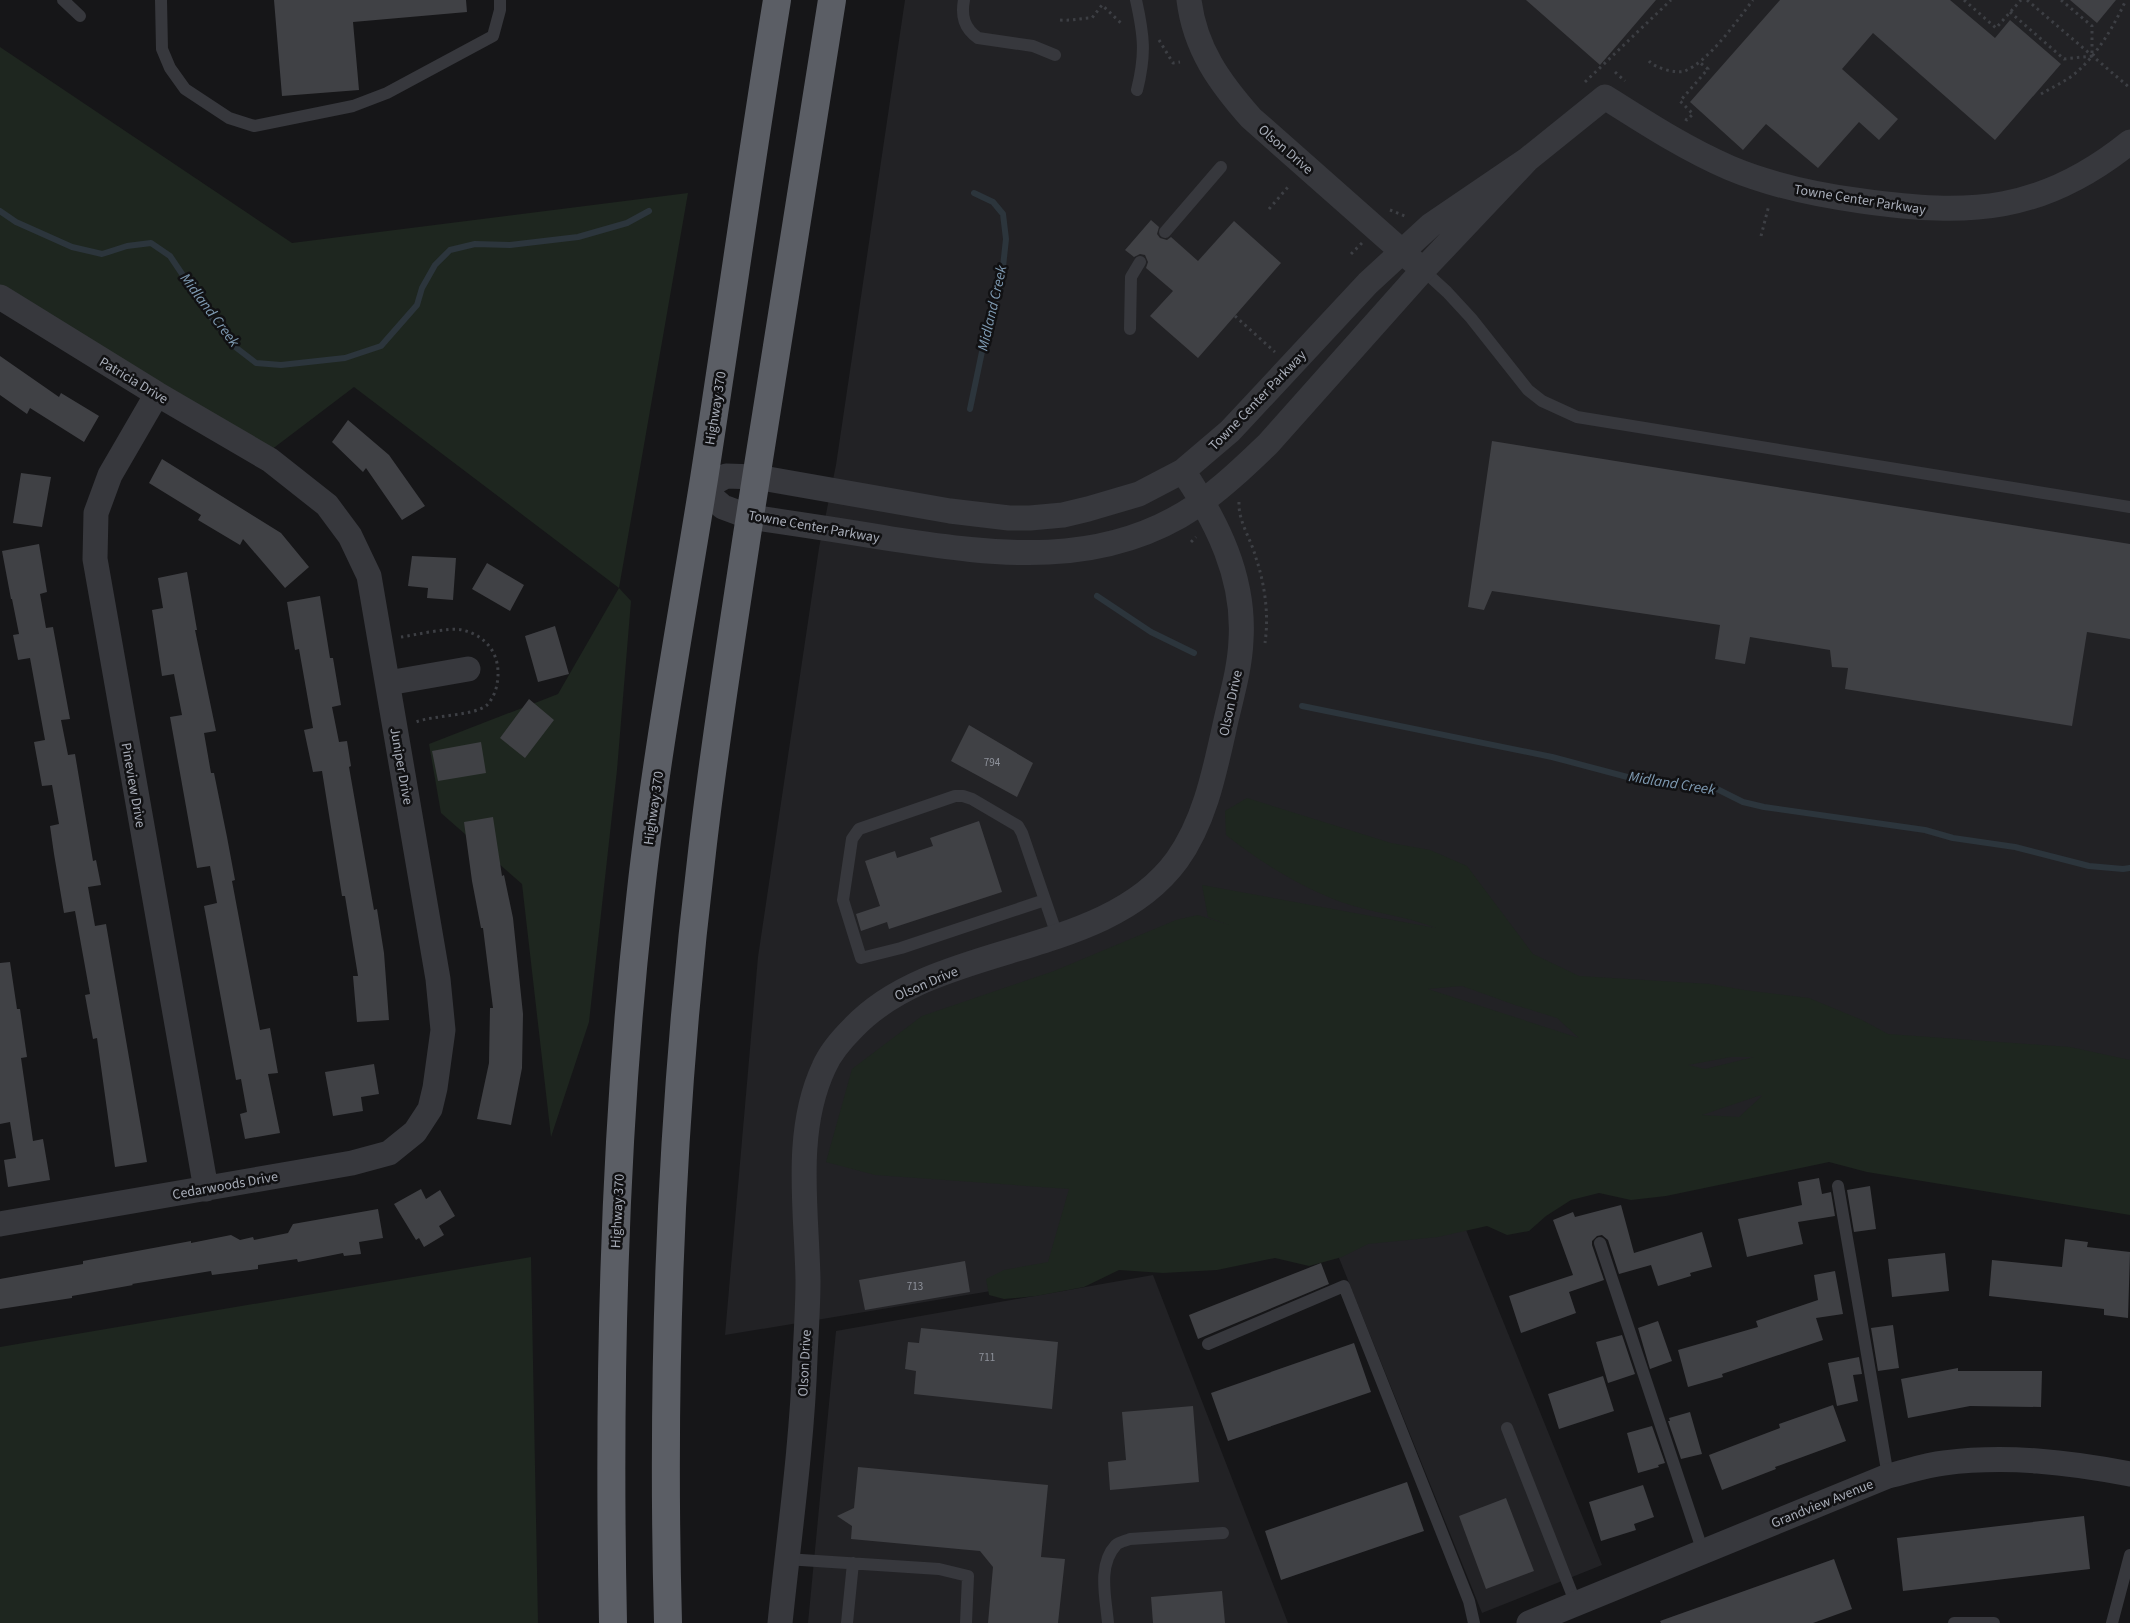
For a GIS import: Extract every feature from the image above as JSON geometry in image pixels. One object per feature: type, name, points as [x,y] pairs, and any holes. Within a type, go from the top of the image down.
[{"type":"highway","name":"Highway 370","points":[[613,1623],[611,1420],[614,1288],[620,1149],[639,908],[683,599],[702,489],[777,0]]},
{"type":"highway","points":[[668,1623],[666,1473],[668,1344],[679,1101],[701,854],[722,699],[756,477],[832,0]]},
{"type":"street","name":"Olson Drive","points":[[1189,0],[1198,36],[1207,59],[1219,80],[1235,100],[1251,118],[1423,270]]},
{"type":"street","name":"Towne Center Parkway","points":[[1528,159],[1423,270],[1268,444],[1202,501],[1172,519],[1140,534],[1092,548],[1055,553],[1026,554],[963,550],[750,517],[723,507],[702,489],[726,476],[756,477],[950,512],[1030,518],[1063,514],[1117,502],[1139,494],[1183,471],[1230,431],[1368,283],[1401,251],[1452,209],[1528,159],[1605,97],[1683,145],[1758,179],[1822,195],[1912,208],[1954,210],[1997,206],[2042,194],[2095,169],[2130,142]]},
{"type":"street","name":"Patricia Drive","points":[[0,297],[157,394],[270,460]]},
{"type":"street","name":"Pineview Drive","points":[[157,394],[110,475],[96,513],[94,559],[206,1189]]},
{"type":"street","name":"Juniper Drive","points":[[270,460],[327,505],[350,536],[370,576],[438,979],[443,1030],[435,1088],[430,1109]]},
{"type":"street","name":"Olson Drive","points":[[780,1623],[804,1375],[808,1280],[805,1196],[806,1141],[810,1110],[824,1065],[844,1037],[880,1003],[926,980],[1103,918],[1141,895],[1159,880],[1177,860],[1188,842],[1200,818],[1209,791],[1236,676],[1242,618],[1231,563],[1215,523],[1183,471]]},
{"type":"street","points":[[388,683],[468,669]]},
{"type":"street","name":"Cedarwoods Drive","points":[[0,1224],[352,1163],[389,1152],[415,1132],[430,1109]]},
{"type":"street","name":"Grandview Avenue","points":[[1529,1623],[1888,1476],[1942,1463],[2006,1458],[2076,1464],[2130,1474]]},
{"type":"lane","points":[[63,0],[80,16]]},
{"type":"lane","points":[[161,0],[162,49],[175,75],[185,88],[229,118],[254,126],[353,106],[387,93],[493,36],[500,10],[500,0]]},
{"type":"lane","points":[[964,0],[962,11],[964,19],[972,33],[978,38],[1032,46],[1055,54]]},
{"type":"lane","points":[[1136,0],[1144,49],[1144,64],[1138,90]]},
{"type":"lane","points":[[1165,232],[1221,167]]},
{"type":"lane","points":[[1130,330],[1131,277],[1140,262]]},
{"type":"lane","points":[[1423,270],[1471,318],[1528,390],[1542,401],[1577,417],[2130,507]]},
{"type":"lane","points":[[1045,900],[901,948],[861,958],[843,900],[852,839],[859,829],[955,796],[964,796],[1018,826],[1045,900],[1057,935]]},
{"type":"lane","points":[[1838,1186],[1888,1476]]},
{"type":"lane","points":[[1600,1243],[1703,1552]]},
{"type":"lane","points":[[1208,1344],[1344,1286],[1469,1600],[1474,1623]]},
{"type":"lane","points":[[1507,1428],[1576,1604]]},
{"type":"lane","points":[[1108,1623],[1105,1570],[1109,1556],[1116,1544],[1130,1539],[1223,1534]]},
{"type":"lane","points":[[2112,1623],[2130,1555]]},
{"type":"lane","points":[[786,1559],[939,1569],[968,1576],[966,1623]]},
{"type":"lane","points":[[847,1623],[853,1563]]},
{"type":"lane","points":[[1954,1623],[1994,1623]]},
{"type":"path","points":[[1596,70],[1671,0]]},
{"type":"path","points":[[1649,61],[1655,68],[1683,72],[1699,62],[1753,0]]},
{"type":"path","points":[[1964,0],[1996,28],[2021,0]]},
{"type":"path","points":[[2027,0],[2130,88]]},
{"type":"path","points":[[2062,0],[2092,26],[2092,56]]},
{"type":"path","points":[[2041,94],[2072,76],[2092,56],[2116,23],[2126,0]]},
{"type":"path","points":[[2010,12],[2064,59],[2092,56]]},
{"type":"path","points":[[1680,116],[1687,120],[1693,114],[1680,101],[1708,69],[1699,62]]},
{"type":"path","points":[[1269,209],[1288,187]]},
{"type":"path","points":[[1390,210],[1409,217]]},
{"type":"path","points":[[1235,316],[1279,356]]},
{"type":"path","points":[[397,638],[460,629],[482,638],[495,655],[499,670],[496,691],[487,705],[466,712],[423,719],[412,724]]},
{"type":"shaded area","points":[[905,0],[2130,0],[2130,1103],[725,1335],[758,957],[819,548],[836,465]]},
{"type":"shaded area","points":[[0,47],[292,243],[688,193],[619,588],[354,387],[271,450],[0,285]]},
{"type":"shaded area","points":[[619,588],[631,601],[617,770],[589,1022],[551,1137],[522,884],[441,813],[429,744],[558,694]]},
{"type":"shaded area","points":[[1247,798],[1391,843],[1430,850],[1467,866],[1533,954],[1579,976],[1710,984],[1809,998],[1862,1020],[1888,1034],[2070,1047],[2130,1060],[2130,1215],[1867,1172],[1829,1162],[1666,1196],[1631,1200],[1599,1193],[1571,1200],[1546,1216],[1529,1231],[1507,1235],[1487,1226],[1438,1237],[1368,1244],[1342,1257],[1309,1266],[1275,1258],[1217,1270],[1163,1273],[1119,1270],[1084,1287],[1036,1296],[1004,1299],[989,1295],[986,1279],[1004,1270],[1048,1262],[1069,1189],[875,1175],[826,1162],[852,1069],[922,1016],[1054,971],[1176,920],[1198,915],[1229,925],[1208,917],[1202,885],[1436,928],[1413,920],[1341,902],[1296,881],[1253,855],[1226,835],[1225,811]],"holes":[[[1462,986],[1557,1018],[1579,1038],[1428,989]],[[1731,1057],[1754,1057],[1705,1069],[1688,1065]],[[1761,1095],[1739,1117],[1702,1115]]]},
{"type":"shaded area","points":[[1462,1220],[1602,1565],[1482,1613],[1333,1243]]},
{"type":"shaded area","points":[[531,1257],[538,1623],[0,1623],[0,1347]]},
{"type":"shaded area","points":[[1153,1275],[1288,1623],[808,1623],[836,1331]]},
{"type":"building","points":[[274,0],[466,0],[467,12],[353,22],[359,90],[282,96]]},
{"type":"building","points":[[1526,0],[1656,0],[1600,65]]},
{"type":"building","points":[[1780,0],[1950,0],[1995,38],[2010,20],[2061,64],[1995,140],[1873,33],[1842,69],[1898,119],[1879,140],[1859,122],[1818,168],[1766,124],[1743,150],[1690,102]]},
{"type":"building","points":[[2070,0],[2116,0],[2097,23]]},
{"type":"building","points":[[1151,220],[1159,227],[1157,234],[1160,238],[1167,240],[1171,237],[1198,261],[1234,221],[1281,263],[1198,358],[1150,316],[1173,291],[1146,268],[1148,262],[1145,255],[1140,254],[1134,257],[1125,250]]},
{"type":"building","points":[[0,356],[59,397],[61,393],[99,416],[84,442],[30,408],[27,414],[0,395]]},
{"type":"building","points":[[348,420],[389,455],[425,506],[402,520],[366,468],[363,472],[332,442]]},
{"type":"building","points":[[1492,441],[2130,544],[2130,639],[2087,632],[2072,726],[1845,689],[1848,668],[1832,667],[1830,650],[1750,637],[1745,664],[1715,659],[1720,625],[1492,591],[1484,610],[1468,607]]},
{"type":"building","points":[[162,459],[281,533],[309,567],[285,588],[243,539],[240,545],[198,520],[201,515],[149,483]]},
{"type":"building","points":[[21,473],[51,477],[42,527],[13,523]]},
{"type":"building","points":[[39,544],[47,592],[40,594],[46,628],[53,627],[70,719],[61,720],[68,755],[75,754],[93,861],[96,860],[101,885],[88,887],[95,926],[106,924],[147,1162],[115,1167],[97,1038],[93,1039],[85,995],[90,994],[75,911],[64,913],[54,854],[50,826],[59,824],[52,785],[42,786],[34,742],[45,740],[30,658],[18,660],[13,635],[19,634],[2,551]]},
{"type":"building","points":[[412,556],[456,558],[453,600],[427,598],[428,588],[408,586]]},
{"type":"building","points":[[487,563],[524,585],[510,611],[472,589]]},
{"type":"building","points":[[187,572],[197,630],[195,630],[216,731],[204,733],[211,773],[214,773],[227,837],[235,880],[232,881],[260,1030],[270,1028],[278,1073],[268,1074],[280,1133],[245,1139],[240,1114],[247,1112],[241,1079],[236,1080],[204,906],[217,903],[210,866],[197,868],[170,717],[182,715],[174,674],[162,676],[152,610],[163,608],[158,578]]},
{"type":"building","points":[[320,596],[330,658],[333,658],[341,705],[332,707],[339,742],[347,741],[351,766],[349,767],[374,910],[377,909],[384,953],[389,1020],[357,1022],[353,976],[358,976],[345,896],[342,896],[322,771],[313,772],[304,730],[313,728],[299,649],[295,650],[287,602]]},
{"type":"building","points":[[555,626],[569,674],[538,682],[525,636]]},
{"type":"building","points":[[529,699],[554,720],[525,758],[500,738]]},
{"type":"building","points":[[969,725],[1033,763],[1017,797],[951,761]]},
{"type":"building","points":[[481,742],[486,773],[438,781],[432,751]]},
{"type":"building","points":[[493,817],[502,876],[504,875],[513,918],[523,1014],[522,1068],[511,1125],[477,1119],[489,1063],[490,1008],[493,1008],[483,928],[481,928],[472,881],[464,822]]},
{"type":"building","points":[[979,821],[1002,892],[889,929],[887,922],[861,931],[856,914],[880,906],[865,861],[895,851],[897,858],[933,846],[930,838]]},
{"type":"building","points":[[10,962],[17,1009],[20,1009],[27,1057],[21,1058],[33,1141],[43,1139],[50,1180],[8,1187],[4,1160],[16,1158],[10,1122],[0,1124],[0,963]]},
{"type":"building","points":[[374,1064],[379,1094],[361,1097],[363,1111],[333,1116],[325,1072]]},
{"type":"building","points":[[1819,1178],[1822,1194],[1831,1192],[1835,1216],[1798,1222],[1803,1244],[1747,1257],[1738,1219],[1802,1205],[1798,1182]]},
{"type":"building","points":[[1870,1186],[1876,1229],[1854,1232],[1847,1190]]},
{"type":"building","points":[[421,1189],[426,1199],[440,1190],[455,1216],[439,1226],[444,1235],[424,1247],[419,1238],[416,1240],[394,1204]]},
{"type":"building","points":[[1621,1205],[1634,1253],[1702,1232],[1712,1267],[1690,1273],[1691,1276],[1658,1286],[1651,1265],[1619,1274],[1608,1240],[1602,1235],[1597,1236],[1592,1241],[1592,1245],[1604,1280],[1569,1292],[1576,1313],[1521,1333],[1509,1296],[1573,1275],[1553,1220],[1573,1212],[1575,1217]]},
{"type":"building","points":[[378,1209],[383,1238],[359,1242],[361,1254],[344,1256],[343,1253],[298,1262],[297,1259],[258,1265],[258,1269],[212,1275],[211,1271],[132,1284],[72,1296],[72,1298],[0,1309],[0,1279],[191,1241],[191,1243],[231,1235],[240,1240],[253,1237],[254,1240],[288,1233],[293,1224]]},
{"type":"building","points":[[2065,1239],[2088,1242],[2087,1247],[2130,1252],[2128,1318],[2104,1315],[2104,1309],[1989,1296],[1992,1260],[2062,1267]]},
{"type":"building","points":[[1945,1253],[1949,1291],[1892,1297],[1888,1259]]},
{"type":"building","points":[[965,1261],[970,1292],[865,1310],[859,1280]]},
{"type":"building","points":[[1321,1263],[1329,1284],[1198,1339],[1189,1315]]},
{"type":"building","points":[[1835,1271],[1843,1314],[1816,1318],[1823,1340],[1722,1374],[1723,1377],[1688,1387],[1678,1350],[1758,1327],[1756,1321],[1818,1300],[1814,1275]]},
{"type":"building","points":[[1658,1321],[1672,1361],[1650,1369],[1638,1328]]},
{"type":"building","points":[[1893,1325],[1899,1368],[1878,1371],[1871,1328]]},
{"type":"building","points":[[921,1328],[1058,1342],[1052,1409],[914,1394],[916,1371],[905,1369],[908,1342],[919,1343]]},
{"type":"building","points":[[1622,1335],[1635,1374],[1608,1383],[1596,1342]]},
{"type":"building","points":[[1354,1343],[1371,1392],[1228,1441],[1211,1393]]},
{"type":"building","points":[[1859,1357],[1862,1374],[1853,1375],[1858,1401],[1837,1406],[1828,1363]]},
{"type":"building","points":[[1958,1368],[1958,1371],[2042,1371],[2041,1407],[1970,1406],[1908,1418],[1901,1379]]},
{"type":"building","points":[[1603,1376],[1614,1411],[1559,1429],[1548,1394]]},
{"type":"building","points":[[1833,1405],[1846,1441],[1775,1467],[1776,1469],[1722,1490],[1709,1455],[1780,1428],[1779,1424]]},
{"type":"building","points":[[1193,1406],[1199,1482],[1110,1490],[1108,1462],[1126,1460],[1122,1412]]},
{"type":"building","points":[[1690,1412],[1702,1454],[1681,1459],[1668,1421],[1670,1421],[1669,1418]]},
{"type":"building","points":[[1652,1426],[1665,1463],[1658,1465],[1659,1467],[1638,1473],[1627,1433]]},
{"type":"building","points":[[858,1467],[1048,1485],[1041,1557],[1065,1559],[1058,1623],[988,1623],[993,1567],[980,1551],[851,1539],[852,1526],[837,1516],[854,1508]]},
{"type":"building","points":[[1407,1482],[1424,1531],[1281,1580],[1265,1531]]},
{"type":"building","points":[[1643,1485],[1654,1517],[1634,1524],[1636,1530],[1601,1541],[1589,1502]]},
{"type":"building","points":[[1506,1498],[1534,1571],[1486,1589],[1459,1516]]},
{"type":"building","points":[[2084,1516],[2090,1569],[1903,1591],[1897,1538]]},
{"type":"building","points":[[1834,1559],[1852,1609],[1813,1623],[1661,1623],[1660,1621]]},
{"type":"building","points":[[1222,1591],[1225,1623],[1153,1623],[1151,1597]]},
{"type":"waterway","name":"Midland Creek","points":[[970,409],[988,323],[1001,285],[1006,239],[1003,214],[993,202],[974,193]]},
{"type":"waterway","name":"Midland Creek","points":[[0,211],[16,222],[72,247],[102,254],[127,246],[151,243],[170,256],[211,317],[234,346],[256,363],[281,365],[345,358],[381,346],[417,305],[422,288],[435,265],[450,250],[475,244],[510,245],[578,237],[627,223],[649,211]]},
{"type":"waterway","name":"Midland Creek","points":[[1097,596],[1151,632],[1194,653]]},
{"type":"waterway","name":"Midland Creek","points":[[1302,706],[1552,757],[1650,783],[1713,787],[1743,802],[1764,807],[1925,830],[1953,838],[2015,847],[2089,866],[2130,868]]}]
